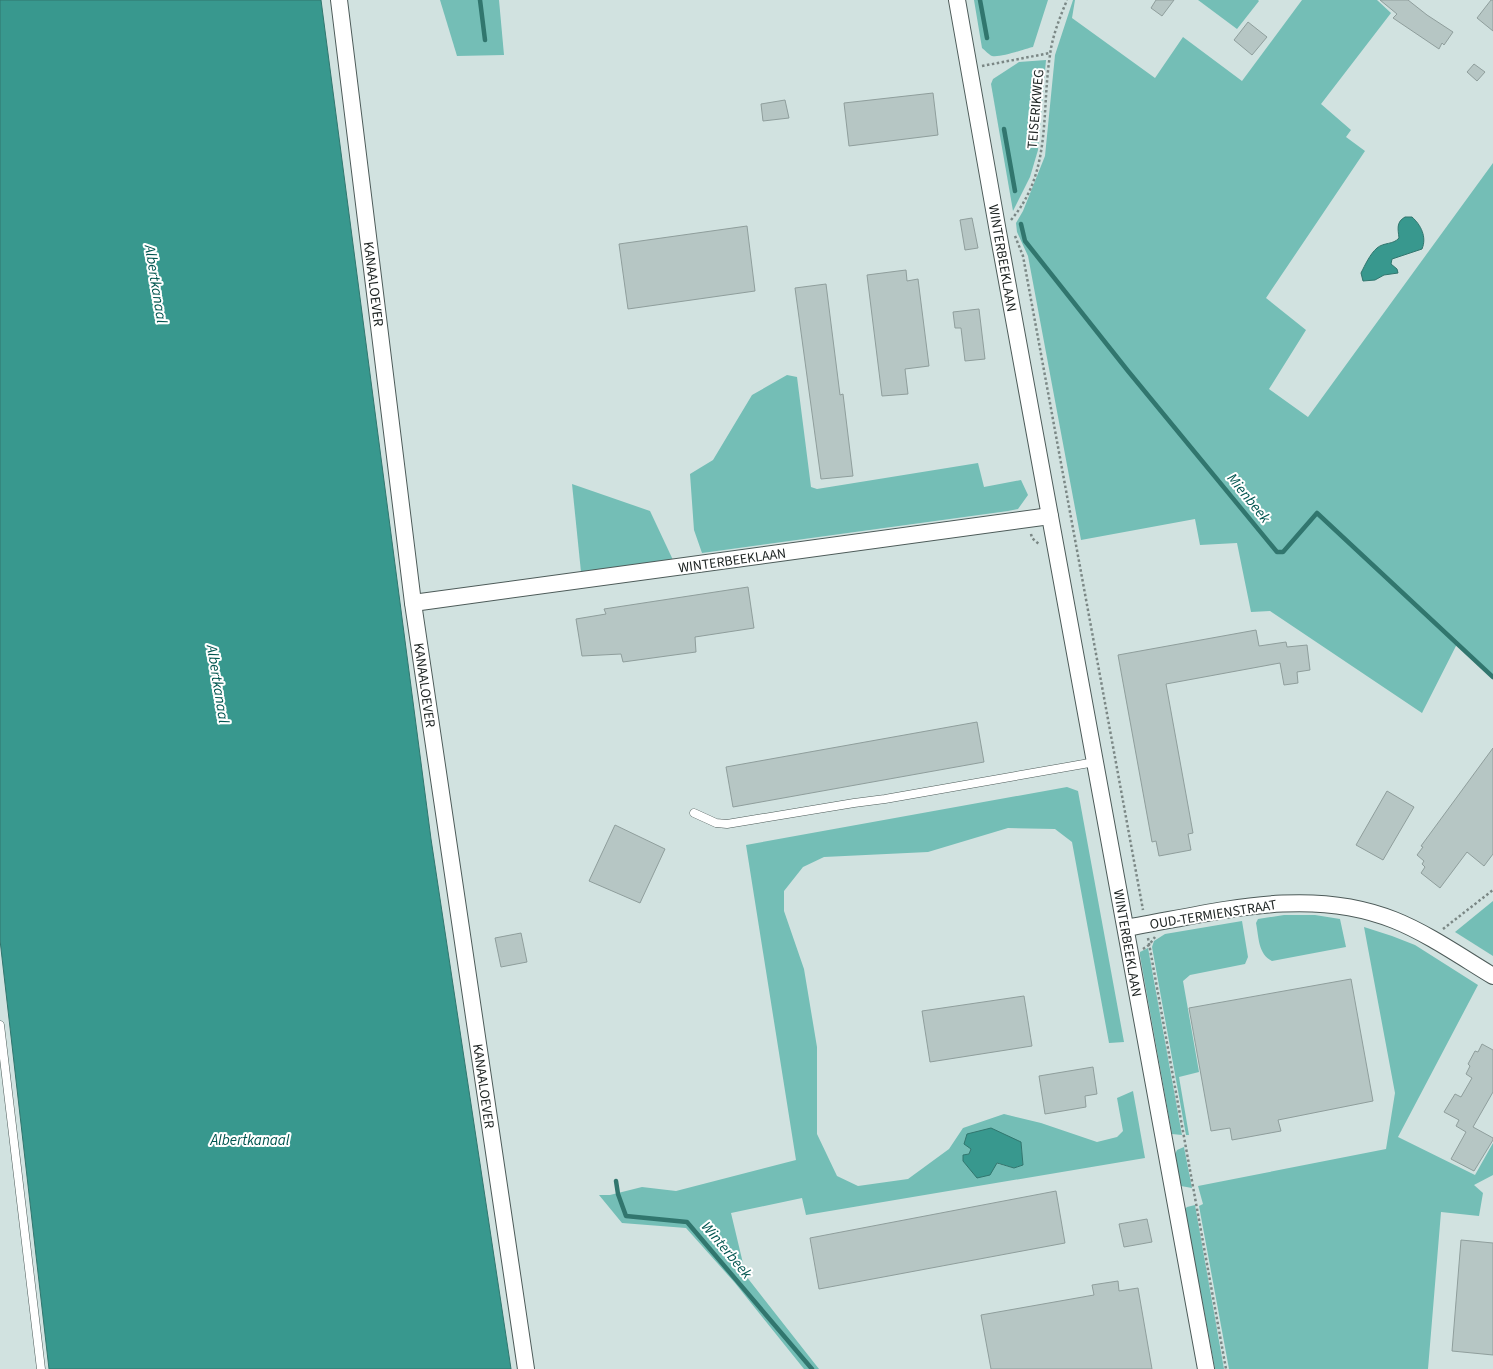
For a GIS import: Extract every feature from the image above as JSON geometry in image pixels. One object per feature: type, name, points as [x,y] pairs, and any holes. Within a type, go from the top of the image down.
[{"type":"street","name":"KANAALOEVER","points":[[339,0],[413,603],[526,1369]]},
{"type":"street","name":"WINTERBEEKLAAN","points":[[956,0],[1206,1369]]},
{"type":"street","name":"WINTERBEEKLAAN","points":[[413,603],[1050,516]]},
{"type":"street","name":"OUD-TERMIENSTRAAT","points":[[1126,928],[1270,903],[1308,902],[1353,907],[1394,920],[1435,941],[1493,976]]},
{"type":"lane","points":[[694,812],[716,823],[727,824],[885,799],[1095,762]]},
{"type":"lane","points":[[0,1025],[41,1369]]},
{"type":"path","name":"TEISERIKWEG","points":[[1011,220],[1023,206],[1034,182],[1043,146],[1050,53],[1067,0]]},
{"type":"path","name":"TEISERIKWEG","points":[[969,69],[1050,53]]},
{"type":"path","points":[[1010,210],[1015,237],[1024,256],[1143,913]]},
{"type":"path","points":[[1435,941],[1442,930],[1493,890]]},
{"type":"path","points":[[1147,935],[1226,1369]]},
{"type":"path","points":[[1138,950],[1149,945],[1156,935]]},
{"type":"shaded area","points":[[440,0],[499,0],[504,55],[457,56]]},
{"type":"shaded area","points":[[974,0],[1048,0],[1033,47],[1001,56],[990,55],[982,48]]},
{"type":"shaded area","points":[[1073,0],[1075,0],[1072,18],[1155,78],[1183,37],[1242,81],[1302,0],[1377,0],[1391,13],[1321,104],[1351,130],[1346,137],[1365,151],[1266,298],[1306,330],[1269,389],[1308,417],[1493,163],[1493,675],[1458,642],[1422,713],[1270,611],[1251,612],[1237,543],[1200,545],[1195,519],[1081,540],[1028,256],[1017,232],[1016,223],[1023,211],[1045,156],[1055,55]]},
{"type":"shaded area","points":[[1198,0],[1258,0],[1259,1],[1237,29]]},
{"type":"shaded area","points":[[1046,60],[1038,150],[1030,177],[1013,211],[991,84],[993,79],[1019,62]]},
{"type":"shaded area","points":[[787,375],[797,377],[811,487],[817,489],[978,463],[984,487],[1021,480],[1028,495],[1018,509],[1008,511],[702,553],[694,530],[690,474],[713,460],[752,395]]},
{"type":"shaded area","points":[[572,484],[650,511],[673,560],[581,572]]},
{"type":"shaded area","points":[[1067,787],[1078,791],[1124,1042],[1109,1043],[1072,842],[1055,829],[1008,828],[928,852],[824,857],[803,867],[784,891],[784,911],[804,969],[817,1047],[817,1134],[837,1176],[858,1186],[908,1179],[949,1149],[963,1128],[1004,1114],[1041,1123],[1097,1142],[1117,1137],[1123,1131],[1117,1098],[1133,1091],[1145,1158],[806,1215],[802,1198],[731,1213],[746,1276],[819,1369],[804,1369],[735,1283],[686,1228],[622,1223],[599,1195],[610,1195],[642,1187],[676,1191],[796,1160],[746,845]],"holes":[[[1021,1142],[1023,1165],[1014,1168],[963,1155],[969,1154],[971,1149]]]},
{"type":"shaded area","points":[[1493,901],[1493,956],[1455,932]]},
{"type":"shaded area","points":[[1284,915],[1315,915],[1340,919],[1346,947],[1272,961],[1267,958],[1262,950],[1256,923],[1258,919]]},
{"type":"shaded area","points":[[1242,921],[1248,957],[1245,964],[1190,975],[1183,981],[1199,1072],[1179,1077],[1189,1135],[1186,1135],[1152,947],[1154,941],[1165,934]]},
{"type":"shaded area","points":[[1364,927],[1415,945],[1478,985],[1398,1137],[1475,1175],[1493,1143],[1493,1175],[1474,1185],[1483,1193],[1479,1216],[1441,1212],[1428,1369],[1229,1369],[1199,1206],[1203,1204],[1198,1186],[1386,1149],[1395,1093]]},
{"type":"shaded area","points":[[1148,948],[1182,1135],[1172,1134],[1140,956],[1140,952]]},
{"type":"shaded area","points":[[1184,1147],[1192,1188],[1181,1186],[1175,1154],[1177,1150]]},
{"type":"shaded area","points":[[1195,1205],[1224,1369],[1215,1369],[1185,1209]]},
{"type":"water","name":"Albertkanaal","points":[[0,0],[321,0],[431,839],[511,1369],[49,1369],[0,940]]},
{"type":"water","points":[[1405,217],[1412,217],[1420,227],[1424,240],[1422,249],[1392,259],[1391,264],[1397,269],[1398,273],[1384,275],[1375,280],[1363,281],[1361,273],[1370,256],[1380,246],[1394,242],[1399,238],[1399,223]]},
{"type":"water","points":[[991,1128],[1021,1142],[1023,1165],[1014,1168],[997,1163],[990,1175],[977,1178],[963,1161],[963,1155],[969,1154],[971,1149],[964,1144],[967,1134]]},
{"type":"building","points":[[1156,0],[1174,0],[1162,16],[1151,8]]},
{"type":"building","points":[[1380,0],[1408,0],[1453,32],[1439,49],[1393,18],[1397,14]]},
{"type":"building","points":[[1493,0],[1493,31],[1477,18]]},
{"type":"building","points":[[1248,22],[1267,37],[1252,55],[1234,40]]},
{"type":"building","points":[[1474,64],[1485,72],[1477,81],[1467,72]]},
{"type":"building","points":[[933,93],[938,135],[849,146],[844,103]]},
{"type":"building","points":[[785,100],[789,118],[763,121],[761,104]]},
{"type":"building","points":[[972,218],[978,248],[965,250],[960,220]]},
{"type":"building","points":[[747,226],[755,291],[628,309],[619,244]]},
{"type":"building","points":[[906,270],[907,281],[918,279],[929,366],[905,369],[908,394],[882,396],[867,275]]},
{"type":"building","points":[[826,284],[840,395],[843,394],[853,476],[821,479],[795,288]]},
{"type":"building","points":[[979,309],[985,359],[965,361],[961,328],[955,328],[953,312]]},
{"type":"building","points":[[748,587],[754,628],[695,637],[696,652],[623,662],[621,654],[582,656],[576,619],[606,614],[604,609]]},
{"type":"building","points":[[1256,630],[1259,646],[1286,642],[1287,647],[1307,645],[1310,670],[1297,672],[1298,683],[1284,685],[1280,663],[1166,684],[1193,833],[1188,834],[1191,850],[1159,856],[1156,841],[1152,842],[1118,655]]},
{"type":"building","points":[[977,722],[984,762],[733,807],[726,767]]},
{"type":"building","points":[[1493,748],[1493,854],[1484,866],[1467,852],[1440,888],[1421,873],[1425,867],[1422,864],[1424,861],[1417,855],[1423,847],[1421,846]]},
{"type":"building","points":[[1387,791],[1414,807],[1383,860],[1356,845]]},
{"type":"building","points":[[615,825],[665,849],[640,903],[589,881]]},
{"type":"building","points":[[521,933],[527,962],[501,967],[495,938]]},
{"type":"building","points":[[1351,979],[1373,1101],[1278,1120],[1281,1131],[1232,1140],[1230,1128],[1211,1131],[1189,1008]]},
{"type":"building","points":[[1024,996],[1032,1046],[930,1062],[922,1011]]},
{"type":"building","points":[[1482,1044],[1493,1050],[1493,1092],[1473,1127],[1493,1138],[1493,1140],[1474,1171],[1451,1159],[1466,1132],[1456,1126],[1459,1120],[1444,1112],[1455,1094],[1461,1097],[1472,1078],[1466,1074],[1470,1066],[1468,1064],[1475,1051],[1478,1052]]},
{"type":"building","points":[[1093,1067],[1097,1094],[1085,1096],[1086,1107],[1045,1114],[1039,1076]]},
{"type":"building","points":[[1056,1191],[1065,1243],[819,1289],[810,1238]]},
{"type":"building","points":[[1147,1219],[1152,1242],[1124,1247],[1119,1224]]},
{"type":"building","points":[[1461,1240],[1493,1243],[1493,1355],[1452,1351]]},
{"type":"building","points":[[1118,1281],[1119,1291],[1138,1288],[1152,1369],[991,1369],[981,1315],[1094,1295],[1092,1285]]},
{"type":"waterway","name":"Winterbeek","points":[[480,0],[485,40]]},
{"type":"waterway","name":"Mienbeek","points":[[980,0],[987,38]]},
{"type":"waterway","name":"Mienbeek","points":[[1004,129],[1015,191]]},
{"type":"waterway","name":"Mienbeek","points":[[1021,224],[1025,241],[1128,371],[1277,552],[1283,552],[1317,513],[1493,677]]},
{"type":"waterway","name":"Winterbeek","points":[[616,1181],[618,1194],[626,1216],[687,1222],[812,1369]]}]
